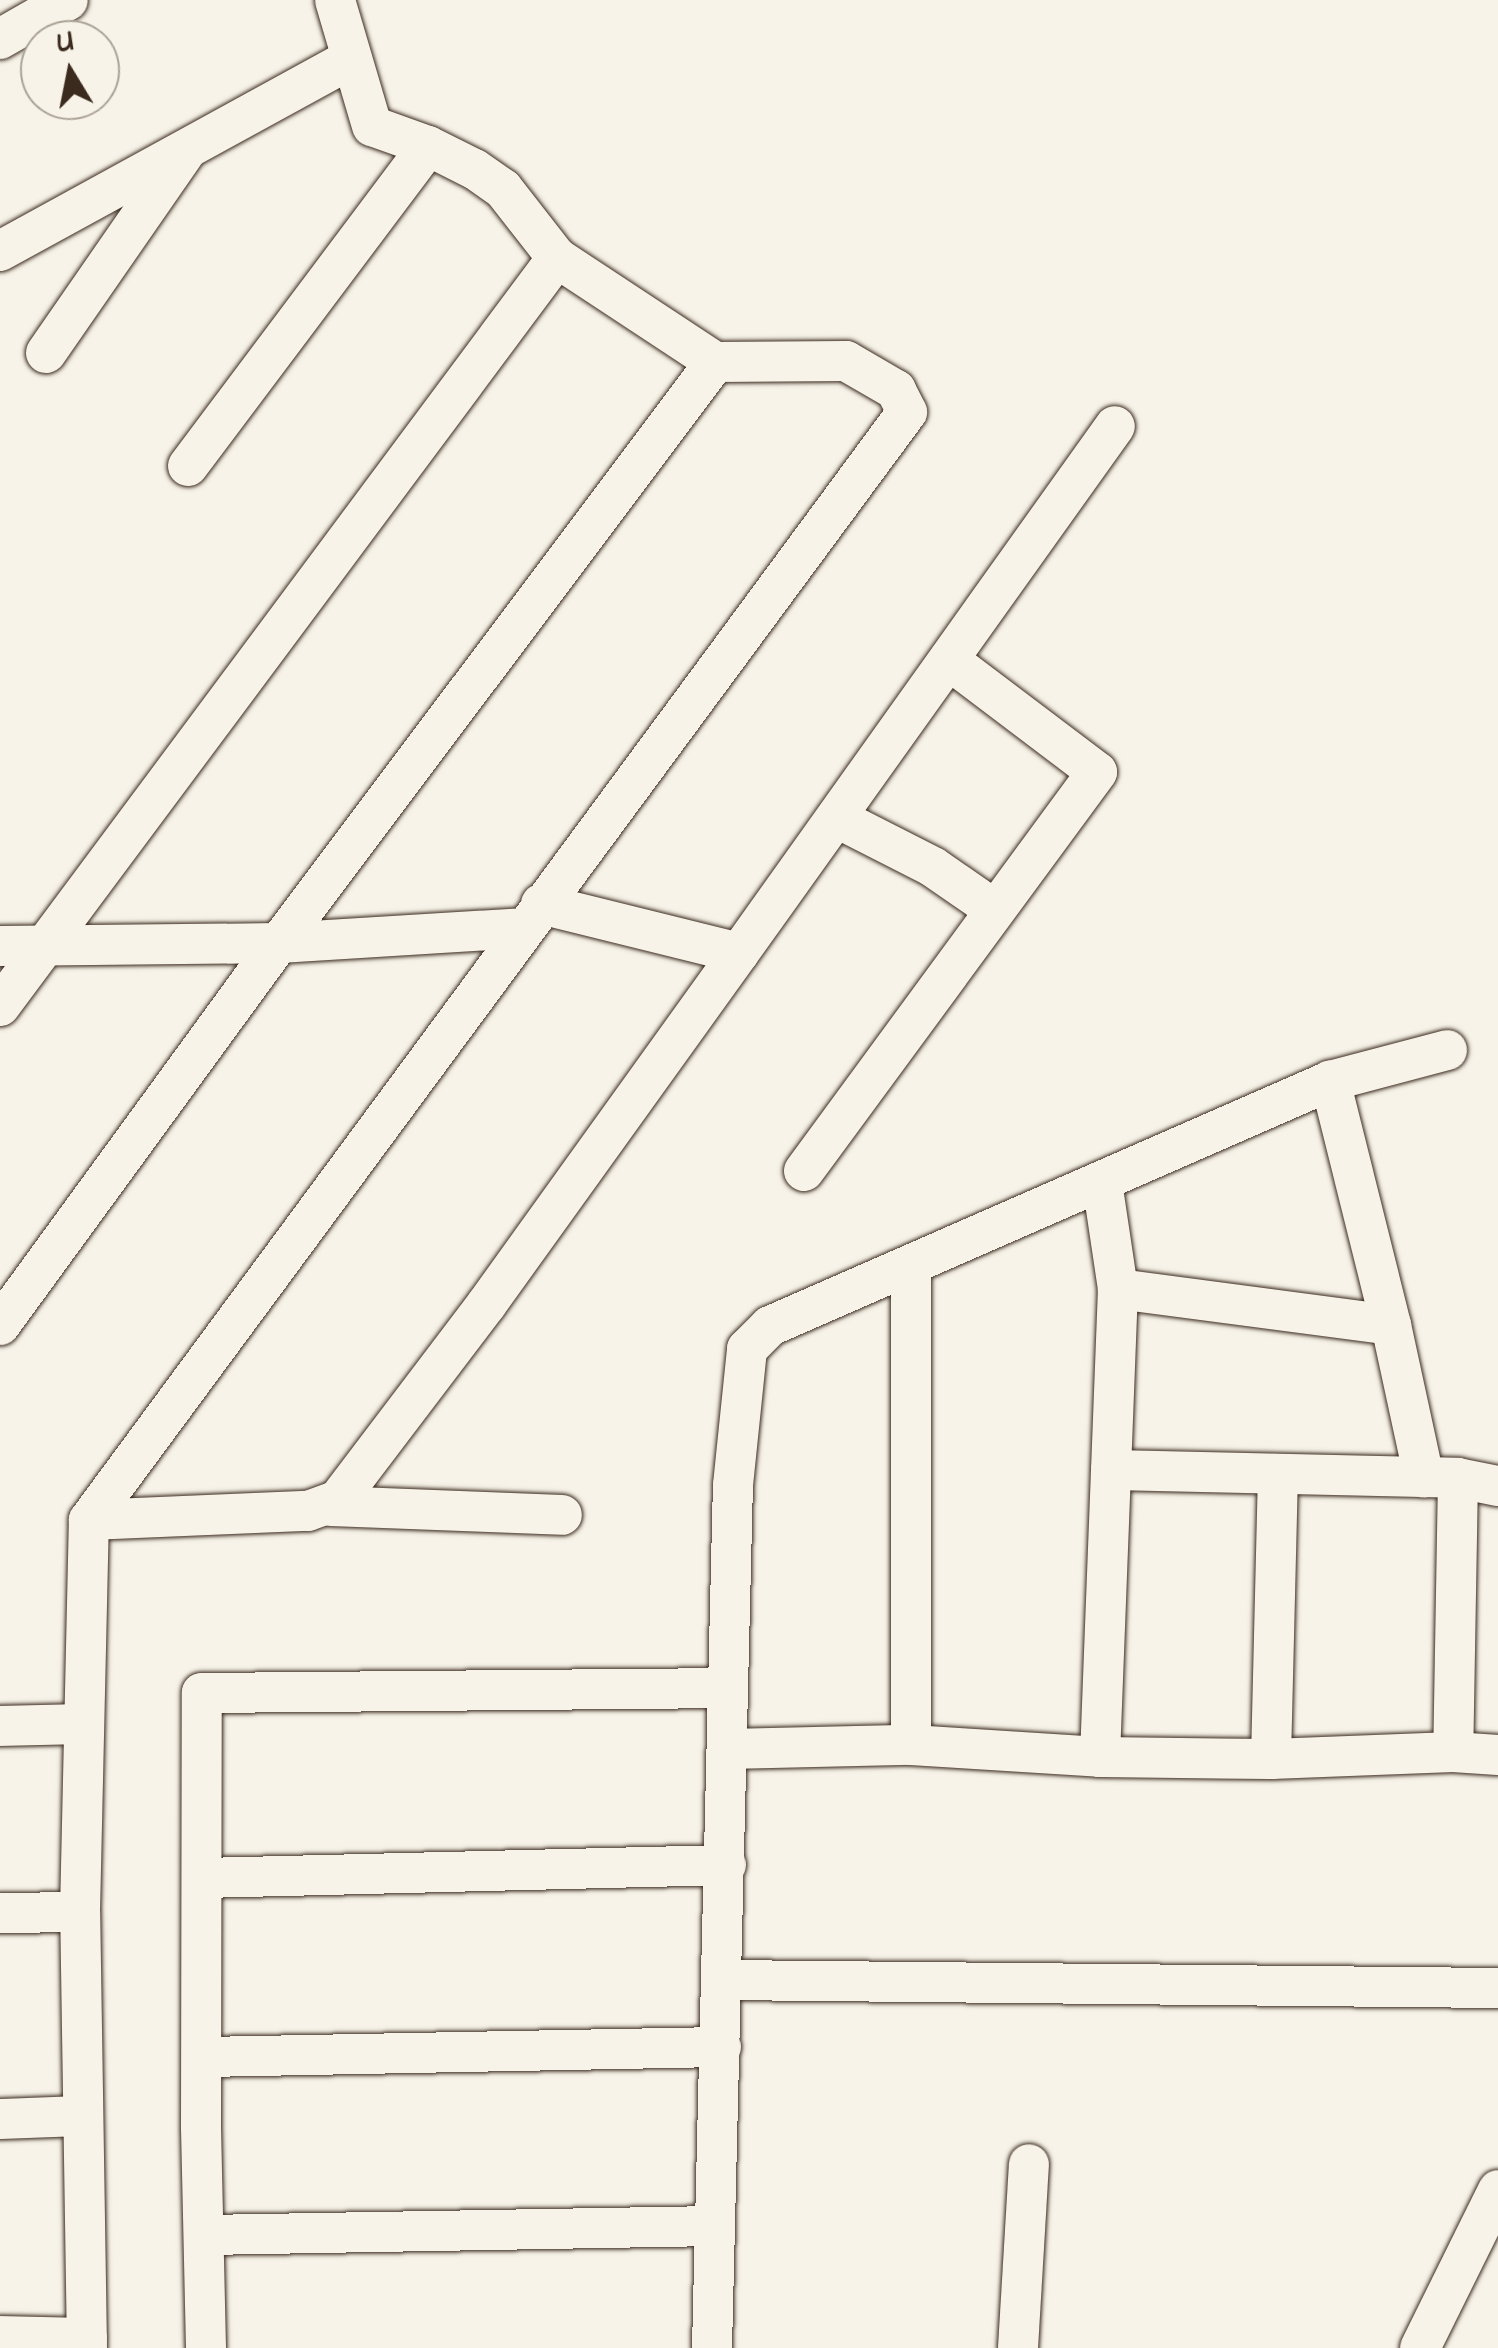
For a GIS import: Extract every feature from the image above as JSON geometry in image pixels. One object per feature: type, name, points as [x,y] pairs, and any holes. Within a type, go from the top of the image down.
[{"type":"street","points":[[0,39],[68,0]]},
{"type":"street","points":[[0,2336],[86,2343],[80,1912],[89,1520],[907,412],[896,390],[846,361],[715,362],[557,258],[503,189],[428,146],[372,126],[334,0]]},
{"type":"street","points":[[0,251],[352,59]]},
{"type":"street","points":[[46,353],[191,144]]},
{"type":"street","points":[[188,466],[428,146]]},
{"type":"street","points":[[0,1006],[557,258]]},
{"type":"street","points":[[0,1325],[279,944],[715,362]]},
{"type":"street","points":[[330,1506],[347,1492],[486,1306],[1115,426]]},
{"type":"street","points":[[804,1171],[1096,772],[949,660]]},
{"type":"street","points":[[836,818],[933,866],[996,910]]},
{"type":"street","points":[[0,946],[279,944],[532,916],[739,954]]},
{"type":"street","points":[[712,2348],[733,1485],[743,1360],[770,1326],[1330,1081],[1448,1050]]},
{"type":"street","points":[[1330,1081],[1391,1326],[1441,1477],[1453,1752]]},
{"type":"street","points":[[1100,1757],[1118,1289],[1102,1182]]},
{"type":"street","points":[[911,1265],[911,1744]]},
{"type":"street","points":[[1118,1289],[1391,1326]]},
{"type":"street","points":[[1111,1470],[1441,1477],[1498,1486]]},
{"type":"street","points":[[1271,1759],[1278,1474]]},
{"type":"street","points":[[89,1520],[330,1506],[562,1515]]},
{"type":"street","points":[[206,2348],[201,2127],[202,1694],[728,1688]]},
{"type":"street","points":[[0,1726],[84,1724]]},
{"type":"street","points":[[728,1749],[911,1744],[1100,1757],[1271,1759],[1453,1752],[1498,1755]]},
{"type":"street","points":[[203,1878],[726,1865]]},
{"type":"street","points":[[0,1913],[80,1912]]},
{"type":"street","points":[[722,1980],[1498,1988]]},
{"type":"street","points":[[204,2057],[720,2047]]},
{"type":"street","points":[[0,2118],[80,2116]]},
{"type":"street","points":[[1018,2348],[1030,2164]]},
{"type":"street","points":[[1420,2348],[1498,2190]]},
{"type":"street","points":[[205,2235],[714,2226]]}]
